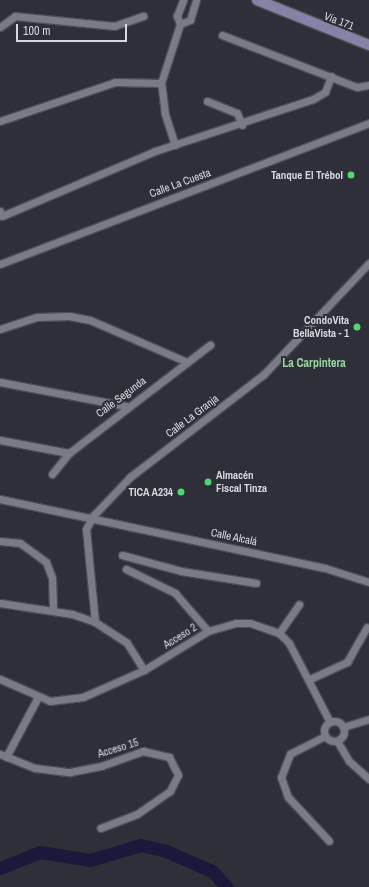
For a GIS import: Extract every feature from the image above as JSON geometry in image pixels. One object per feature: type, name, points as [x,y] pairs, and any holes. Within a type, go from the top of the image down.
[{"type":"main road","name":"Vía 171","points":[[257,0],[369,45]]},
{"type":"street","points":[[175,145],[165,114],[161,83],[180,24],[177,16],[183,0]]},
{"type":"street","points":[[180,24],[190,20],[196,0]]},
{"type":"street","points":[[0,27],[15,16],[114,26],[143,16]]},
{"type":"street","points":[[222,35],[357,87],[368,85]]},
{"type":"street","points":[[1,216],[102,172],[175,145],[242,125],[318,96],[329,86],[331,76]]},
{"type":"street","points":[[0,121],[116,82],[161,83]]},
{"type":"street","points":[[206,101],[237,113],[242,125]]},
{"type":"street","name":"Calle La Cuesta","points":[[1,262],[44,250],[124,214],[369,123]]},
{"type":"street","name":"Calle La Granja","points":[[93,516],[130,477],[263,375],[369,263]]},
{"type":"street","points":[[0,329],[53,315],[90,320],[187,362]]},
{"type":"street","name":"Calle Segunda","points":[[52,474],[69,452],[126,406],[210,345]]},
{"type":"street","points":[[0,382],[126,406]]},
{"type":"street","points":[[0,440],[69,452]]},
{"type":"street","points":[[0,500],[93,516],[86,529],[95,622]]},
{"type":"street","name":"Calle Alcalá","points":[[93,516],[325,568],[369,582]]},
{"type":"street","points":[[0,541],[20,543],[46,562],[52,578],[52,610]]},
{"type":"street","points":[[122,555],[141,562],[256,583]]},
{"type":"street","points":[[138,575],[141,562]]},
{"type":"street","points":[[126,569],[174,593],[208,631]]},
{"type":"street","points":[[0,603],[52,610],[95,622],[127,643],[144,670]]},
{"type":"street","points":[[299,604],[278,633],[298,656],[330,722]]},
{"type":"street","name":"Acceso 2","points":[[0,679],[50,701],[83,697],[144,670],[208,631],[236,623],[278,633]]},
{"type":"street","points":[[310,679],[347,662],[367,627]]},
{"type":"street","points":[[3,755],[38,697]]},
{"type":"street","points":[[343,727],[369,719]]},
{"type":"street","points":[[325,736],[325,727],[330,722],[336,722],[343,727]]},
{"type":"street","points":[[337,741],[342,737],[343,727]]},
{"type":"street","points":[[329,841],[288,797],[281,777],[290,754],[325,736],[337,741],[348,761],[369,779]]},
{"type":"street","name":"Acceso 15","points":[[3,755],[35,768],[70,772],[101,766],[143,751],[169,757],[178,775],[170,791],[137,814],[101,828]]},
{"type":"waterway","points":[[0,868],[40,852],[90,860],[141,845],[166,851],[212,871],[227,887]]},
{"type":"place","name":"Tanque El Trébol","points":[[351,175]]},
{"type":"place","name":"CondoVita BellaVista - 1","points":[[357,327]]},
{"type":"place","name":"Almacén Fiscal Tinza","points":[[208,482]]},
{"type":"place","name":"TICA A234","points":[[181,492]]},
{"type":"district","name":"La Carpintera","points":[[314,364]]}]
